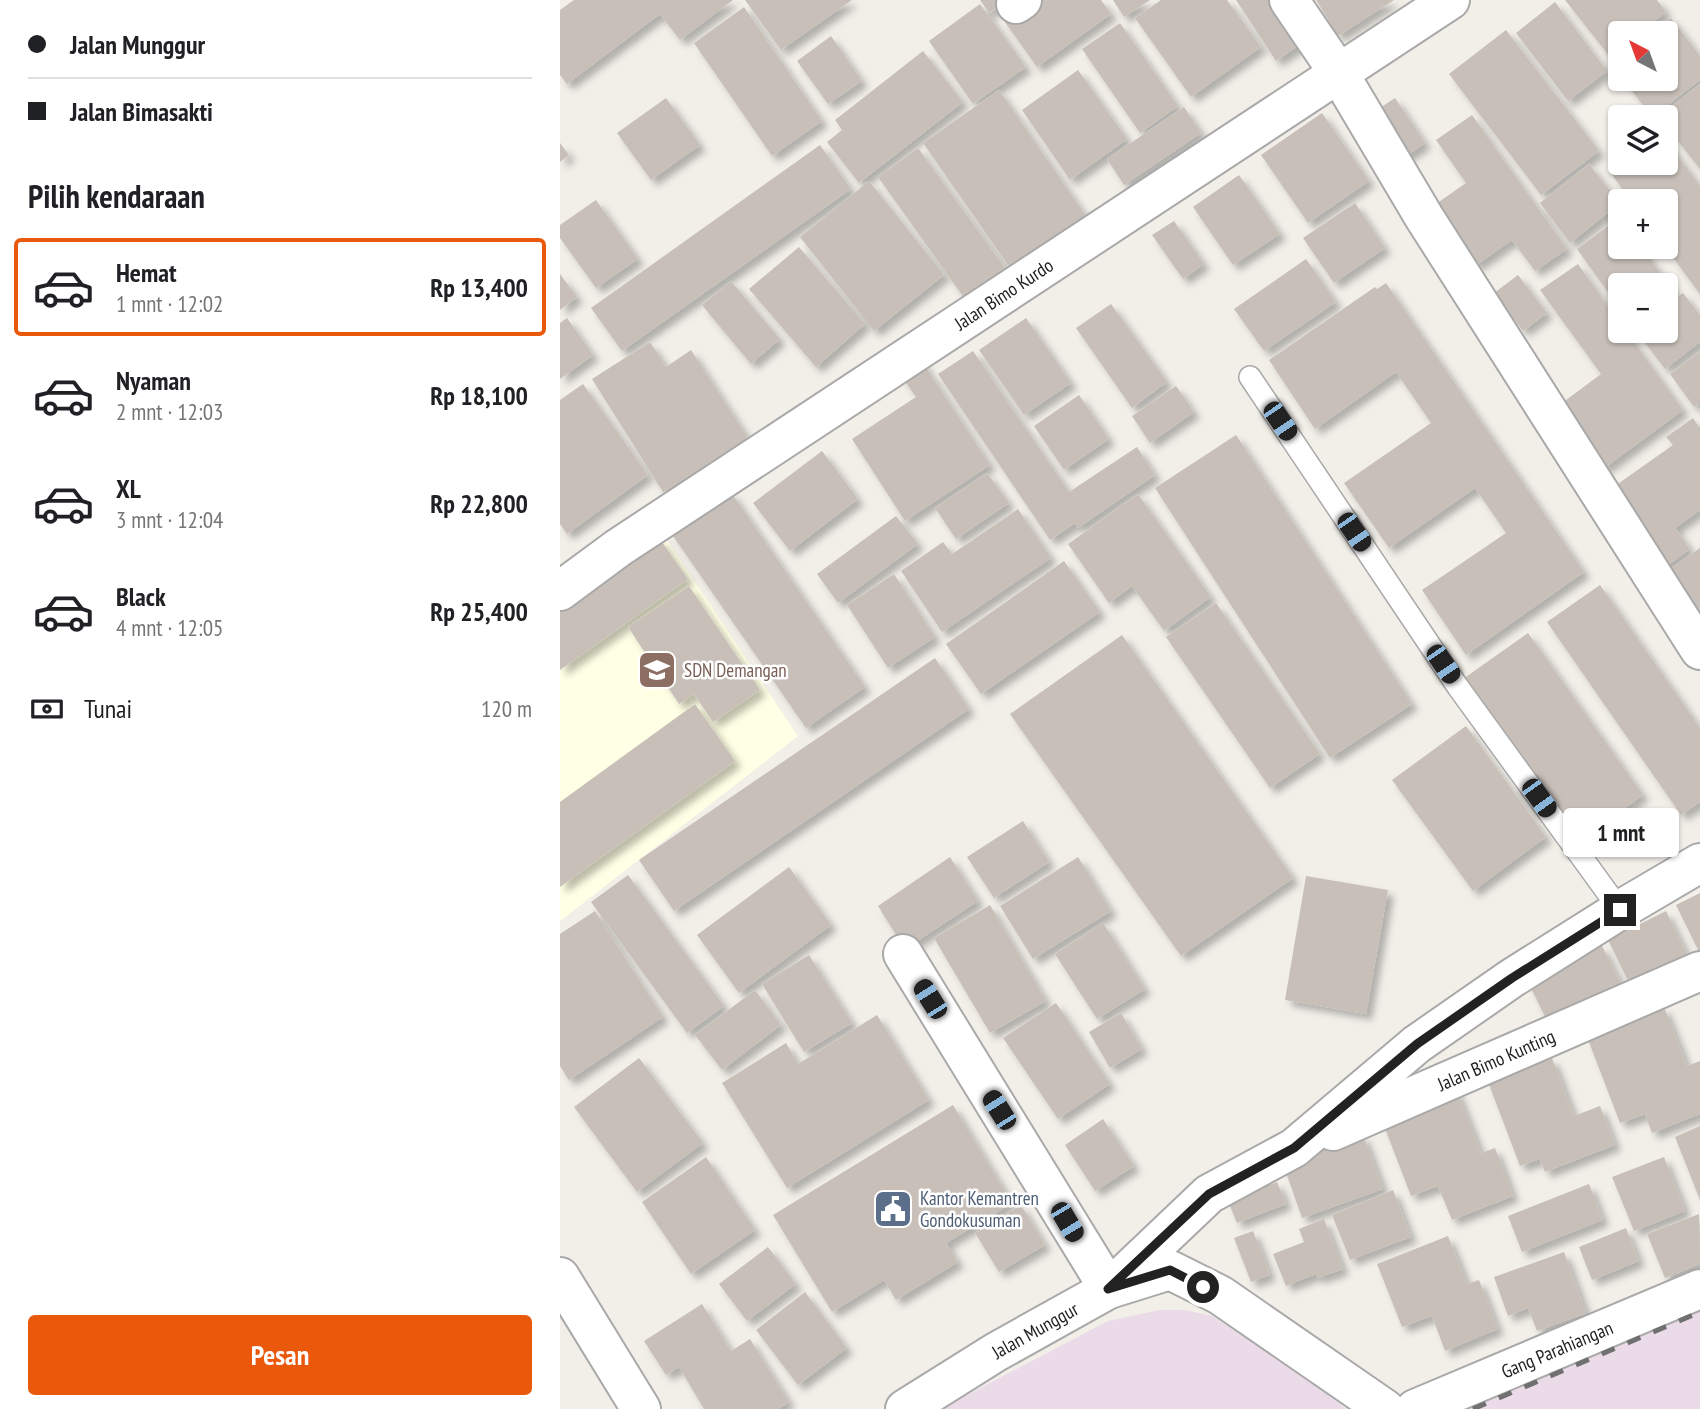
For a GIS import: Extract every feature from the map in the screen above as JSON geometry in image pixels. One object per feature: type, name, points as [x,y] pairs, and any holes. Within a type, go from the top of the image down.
[{"type":"street","points":[[1289,0],[1338,72],[1423,217],[1700,650]]},
{"type":"street","name":"Jalan Bimo Kurdo","points":[[560,591],[629,541],[1450,0]]},
{"type":"street","points":[[903,954],[1108,1289],[1209,1194],[1294,1148],[1417,1044],[1512,978],[1700,863]]},
{"type":"street","name":"Jalan Bimo Kunting","points":[[1294,1148],[1700,971]]},
{"type":"street","name":"Jalan Munggur","points":[[905,1409],[996,1352],[1108,1289],[1170,1270],[1220,1295],[1385,1409]]},
{"type":"street","points":[[560,1277],[641,1409]]},
{"type":"street","name":"Gang Parahiangan","points":[[1415,1409],[1700,1289]]},
{"type":"lane","points":[[1250,377],[1458,687],[1620,910]]},
{"type":"shaded area","name":"SDN Demangan","points":[[661,531],[798,736],[560,921],[560,604]]},
{"type":"shaded area","points":[[1700,1304],[1700,1409],[1454,1409]]},
{"type":"shaded area","points":[[1160,1310],[1185,1310],[1212,1316],[1294,1369],[1346,1409],[940,1409],[1108,1321]]},
{"type":"building","points":[[574,0],[733,0],[680,40],[660,14],[567,84],[560,75],[560,10]]},
{"type":"building","points":[[745,0],[852,0],[781,50]]},
{"type":"building","points":[[980,0],[1007,0],[989,13]]},
{"type":"building","points":[[1027,0],[1101,0],[1111,14],[1037,67],[1002,18]]},
{"type":"building","points":[[1113,0],[1150,0],[1124,17]]},
{"type":"building","points":[[1161,0],[1227,0],[1261,47],[1191,97],[1135,18]]},
{"type":"building","points":[[1236,0],[1282,0],[1308,39],[1276,61]]},
{"type":"building","points":[[1316,0],[1394,0],[1338,36]]},
{"type":"building","points":[[1565,0],[1657,0],[1666,12],[1654,21],[1608,21],[1608,54]]},
{"type":"building","points":[[1555,2],[1607,71],[1568,101],[1516,33]]},
{"type":"building","points":[[980,4],[1026,67],[973,104],[929,41]]},
{"type":"building","points":[[744,7],[822,121],[772,156],[694,43]]},
{"type":"building","points":[[1120,23],[1178,106],[1140,133],[1082,49]]},
{"type":"building","points":[[1678,27],[1700,56],[1700,80],[1668,105],[1643,105],[1632,91],[1678,91]]},
{"type":"building","points":[[1506,30],[1599,151],[1541,195],[1449,74]]},
{"type":"building","points":[[831,36],[862,81],[828,104],[797,61]]},
{"type":"building","points":[[923,51],[963,102],[859,183],[827,142],[842,130],[835,120]]},
{"type":"building","points":[[1078,70],[1127,139],[1070,180],[1022,110]]},
{"type":"building","points":[[1700,84],[1700,169],[1678,141],[1678,105],[1673,105]]},
{"type":"building","points":[[999,90],[1086,216],[1010,268],[923,143]]},
{"type":"building","points":[[666,98],[700,145],[651,180],[617,133]]},
{"type":"building","points":[[1395,98],[1425,143],[1396,163],[1365,118]]},
{"type":"building","points":[[1184,107],[1201,133],[1124,185],[1107,159]]},
{"type":"building","points":[[1322,113],[1369,181],[1308,223],[1261,155]]},
{"type":"building","points":[[1472,115],[1567,249],[1535,271],[1512,240],[1475,266],[1433,206],[1466,183],[1436,140]]},
{"type":"building","points":[[560,143],[569,155],[560,162]]},
{"type":"building","points":[[820,145],[851,189],[622,351],[591,308]]},
{"type":"building","points":[[918,148],[1008,272],[967,302],[878,177]]},
{"type":"building","points":[[1678,156],[1700,186],[1700,294],[1674,259],[1678,259],[1678,189],[1622,189],[1612,175],[1678,175]]},
{"type":"building","points":[[1589,164],[1609,189],[1608,213],[1570,243],[1540,203]]},
{"type":"building","points":[[1239,175],[1280,234],[1233,265],[1193,207]]},
{"type":"building","points":[[869,181],[944,275],[874,331],[800,237]]},
{"type":"building","points":[[596,200],[638,259],[596,288],[560,238],[560,225]]},
{"type":"building","points":[[1355,203],[1385,248],[1334,283],[1303,238]]},
{"type":"building","points":[[1174,221],[1204,264],[1183,279],[1152,235]]},
{"type":"building","points":[[1608,226],[1608,259],[1650,259],[1660,273],[1608,273],[1608,292],[1577,249]]},
{"type":"building","points":[[799,247],[865,324],[816,367],[749,289]]},
{"type":"building","points":[[1306,259],[1336,302],[1264,351],[1234,309]]},
{"type":"building","points":[[1578,264],[1608,306],[1608,343],[1635,343],[1683,410],[1603,469],[1558,406],[1601,374],[1540,290]]},
{"type":"building","points":[[560,274],[577,297],[560,310]]},
{"type":"building","points":[[1518,275],[1547,313],[1523,331],[1494,293]]},
{"type":"building","points":[[731,281],[780,339],[751,364],[702,305]]},
{"type":"building","points":[[1386,283],[1584,572],[1466,655],[1422,590],[1506,533],[1475,488],[1389,548],[1344,483],[1431,423],[1396,372],[1315,429],[1269,360],[1375,287],[1377,289]]},
{"type":"building","points":[[1683,293],[1700,315],[1700,342],[1665,369],[1645,343],[1678,343],[1678,297]]},
{"type":"building","points":[[1111,304],[1167,382],[1132,408],[1076,328]]},
{"type":"building","points":[[567,318],[593,355],[560,379],[560,323]]},
{"type":"building","points":[[1026,318],[1071,383],[1024,415],[979,350]]},
{"type":"building","points":[[650,342],[666,367],[691,350],[748,438],[663,492],[592,379]]},
{"type":"building","points":[[973,351],[1069,492],[1137,447],[1155,475],[1078,528],[1075,523],[1050,540],[938,374]]},
{"type":"building","points":[[1700,352],[1700,402],[1694,407],[1670,374]]},
{"type":"building","points":[[921,360],[990,465],[905,521],[852,439],[916,397],[900,374]]},
{"type":"building","points":[[583,384],[648,475],[567,534],[560,524],[560,400]]},
{"type":"building","points":[[1176,386],[1194,412],[1150,443],[1132,416]]},
{"type":"building","points":[[1079,395],[1109,439],[1064,470],[1034,426]]},
{"type":"building","points":[[1693,418],[1700,428],[1700,510],[1675,528],[1690,549],[1660,571],[1605,493],[1673,445],[1666,437]]},
{"type":"building","points":[[1236,435],[1412,704],[1330,758],[1155,488]]},
{"type":"building","points":[[822,451],[858,499],[790,551],[753,503]]},
{"type":"building","points":[[987,473],[1009,503],[956,539],[935,508]]},
{"type":"building","points":[[731,492],[865,687],[806,728],[671,533]]},
{"type":"building","points":[[1138,494],[1211,597],[1164,631],[1132,586],[1109,603],[1068,544]]},
{"type":"building","points":[[1018,509],[1051,558],[942,632],[901,571],[943,542],[952,554]]},
{"type":"building","points":[[896,516],[918,544],[838,603],[817,574]]},
{"type":"building","points":[[660,539],[688,579],[560,670],[560,610]]},
{"type":"building","points":[[1700,548],[1700,617],[1662,575]]},
{"type":"building","points":[[1064,561],[1100,612],[981,694],[946,644]]},
{"type":"building","points":[[894,574],[935,637],[888,668],[847,605]]},
{"type":"building","points":[[1600,585],[1700,728],[1700,802],[1681,815],[1547,622]]},
{"type":"building","points":[[689,586],[760,690],[713,722],[694,694],[679,704],[628,627]]},
{"type":"building","points":[[1216,603],[1320,754],[1270,788],[1166,637]]},
{"type":"building","points":[[1528,633],[1643,795],[1579,841],[1463,679]]},
{"type":"building","points":[[1122,635],[1293,878],[1181,956],[1010,714]]},
{"type":"building","points":[[935,658],[969,709],[674,911],[639,860]]},
{"type":"building","points":[[695,704],[735,761],[560,887],[560,802]]},
{"type":"building","points":[[1466,726],[1546,837],[1473,891],[1392,780]]},
{"type":"building","points":[[1023,821],[1049,862],[994,898],[967,857]]},
{"type":"building","points":[[950,857],[978,901],[905,949],[878,906]]},
{"type":"building","points":[[1078,857],[1111,911],[1033,959],[1000,906]]},
{"type":"building","points":[[789,867],[831,925],[739,993],[697,935]]},
{"type":"building","points":[[628,875],[724,1006],[687,1033],[591,902]]},
{"type":"building","points":[[1306,876],[1388,890],[1366,1014],[1285,1000]]},
{"type":"building","points":[[1700,893],[1700,954],[1676,905]]},
{"type":"building","points":[[990,905],[1046,1001],[990,1033],[934,938]]},
{"type":"building","points":[[595,911],[663,1017],[569,1080],[560,1066],[560,934]]},
{"type":"building","points":[[1666,911],[1690,961],[1632,989],[1608,940]]},
{"type":"building","points":[[1103,923],[1145,989],[1097,1019],[1055,954]]},
{"type":"building","points":[[1602,946],[1624,990],[1550,1027],[1528,982]]},
{"type":"building","points":[[809,955],[852,1023],[804,1052],[762,984]]},
{"type":"building","points":[[755,990],[781,1025],[722,1070],[695,1035]]},
{"type":"building","points":[[1056,1003],[1110,1084],[1058,1119],[1003,1038]]},
{"type":"building","points":[[1664,1007],[1687,1066],[1700,1061],[1700,1114],[1652,1133],[1645,1114],[1620,1123],[1587,1037]]},
{"type":"building","points":[[1121,1013],[1142,1049],[1110,1068],[1089,1032]]},
{"type":"building","points":[[877,1015],[929,1100],[787,1188],[722,1083],[786,1043],[798,1064]]},
{"type":"building","points":[[639,1058],[703,1143],[637,1192],[574,1107]]},
{"type":"building","points":[[1552,1058],[1574,1116],[1600,1106],[1615,1145],[1545,1172],[1540,1159],[1520,1166],[1488,1082]]},
{"type":"building","points":[[1456,1089],[1481,1153],[1495,1148],[1513,1196],[1452,1220],[1438,1186],[1411,1196],[1381,1118]]},
{"type":"building","name":"Kantor Kemantren Gondokusuman","points":[[953,1105],[1012,1203],[946,1243],[958,1262],[896,1300],[884,1280],[832,1312],[773,1215]]},
{"type":"building","points":[[1103,1119],[1134,1166],[1095,1191],[1065,1145]]},
{"type":"building","points":[[1700,1126],[1700,1200],[1675,1137]]},
{"type":"building","points":[[1363,1135],[1383,1189],[1302,1218],[1283,1164]]},
{"type":"building","points":[[706,1157],[755,1230],[691,1274],[642,1202]]},
{"type":"building","points":[[1664,1157],[1685,1211],[1634,1231],[1612,1177]]},
{"type":"building","points":[[1277,1182],[1286,1204],[1237,1223],[1228,1201]]},
{"type":"building","points":[[1589,1184],[1603,1220],[1522,1252],[1508,1216]]},
{"type":"building","points":[[1393,1190],[1411,1237],[1350,1260],[1332,1215]]},
{"type":"building","points":[[1021,1205],[1045,1245],[999,1272],[975,1233]]},
{"type":"building","points":[[1699,1214],[1700,1264],[1665,1278],[1647,1234]]},
{"type":"building","points":[[1324,1219],[1343,1269],[1318,1278],[1316,1274],[1286,1286],[1273,1254],[1304,1242],[1299,1229]]},
{"type":"building","points":[[1626,1228],[1639,1261],[1592,1280],[1579,1247]]},
{"type":"building","points":[[1253,1231],[1270,1275],[1251,1282],[1234,1238]]},
{"type":"building","points":[[1448,1236],[1467,1284],[1479,1280],[1498,1329],[1445,1351],[1432,1316],[1402,1327],[1377,1264]]},
{"type":"building","points":[[768,1247],[796,1284],[747,1321],[719,1284]]},
{"type":"building","points":[[1564,1252],[1586,1313],[1537,1331],[1528,1308],[1508,1316],[1494,1277]]},
{"type":"building","points":[[805,1292],[847,1348],[798,1385],[756,1330]]},
{"type":"building","points":[[702,1304],[731,1351],[750,1339],[789,1402],[778,1409],[704,1409],[679,1367],[666,1375],[644,1341]]},
{"type":"railway","points":[[1473,1409],[1700,1312]]},
{"type":"place","name":"SDN Demangan","points":[[657,670]]},
{"type":"place","name":"Kantor Kemantren Gondokusuman","points":[[893,1209]]},
{"type":"route","points":[[1203,1287],[1170,1270],[1108,1289],[1209,1194],[1294,1148],[1417,1044],[1512,978],[1620,910]]}]
